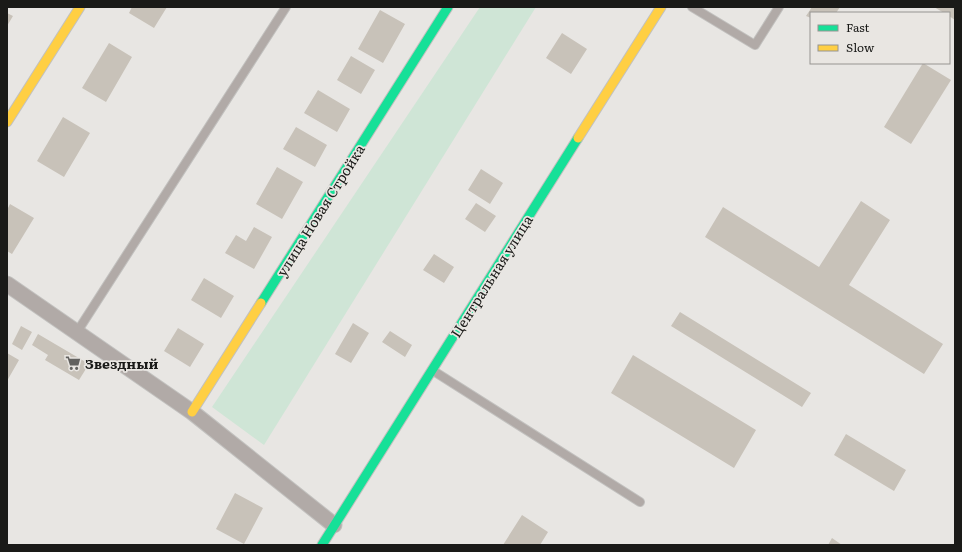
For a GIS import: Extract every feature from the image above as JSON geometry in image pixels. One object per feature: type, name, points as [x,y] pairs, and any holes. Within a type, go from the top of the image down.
[{"type":"street","points":[[7,122],[80,7]]},
{"type":"street","name":"улица Новая Стройка","points":[[192,412],[448,7]]},
{"type":"street","name":"Центральная улица","points":[[322,545],[662,7]]},
{"type":"street","points":[[7,284],[192,412],[334,525]]},
{"type":"lane","points":[[78,332],[286,7]]},
{"type":"lane","points":[[692,7],[755,45],[779,7]]},
{"type":"lane","points":[[432,370],[640,502]]},
{"type":"green space","points":[[480,7],[536,7],[264,445],[212,407]]},
{"type":"building","points":[[132,7],[167,7],[154,28],[129,13]]},
{"type":"building","points":[[812,7],[840,7],[837,12],[810,12],[810,18],[806,16]]},
{"type":"building","points":[[934,7],[955,7],[955,20],[950,17],[950,12],[942,12]]},
{"type":"building","points":[[380,10],[405,24],[383,63],[358,49]]},
{"type":"building","points":[[7,13],[13,16],[7,26]]},
{"type":"building","points":[[562,33],[587,49],[571,74],[546,58]]},
{"type":"building","points":[[109,43],[132,57],[106,102],[82,88]]},
{"type":"building","points":[[351,56],[375,70],[361,94],[337,80]]},
{"type":"building","points":[[922,64],[951,80],[911,144],[884,127]]},
{"type":"building","points":[[318,90],[350,109],[337,132],[304,113]]},
{"type":"building","points":[[63,117],[90,133],[64,177],[37,161]]},
{"type":"building","points":[[296,127],[327,145],[315,167],[283,149]]},
{"type":"building","points":[[277,167],[303,182],[282,219],[256,204]]},
{"type":"building","points":[[481,169],[503,183],[490,204],[468,190]]},
{"type":"building","points":[[861,201],[890,220],[849,285],[943,344],[924,374],[705,237],[723,207],[819,267]]},
{"type":"building","points":[[476,203],[496,216],[485,232],[465,219]]},
{"type":"building","points":[[10,204],[34,218],[12,254],[7,251],[7,210]]},
{"type":"building","points":[[254,227],[272,237],[254,269],[225,253],[236,235],[246,241]]},
{"type":"building","points":[[434,254],[454,267],[444,283],[423,270]]},
{"type":"building","points":[[204,278],[234,296],[221,318],[191,300]]},
{"type":"building","points":[[680,312],[811,393],[802,407],[671,326]]},
{"type":"building","points":[[353,323],[369,333],[351,363],[335,354]]},
{"type":"building","points":[[21,326],[32,332],[22,350],[12,344]]},
{"type":"building","points":[[178,328],[204,344],[190,367],[164,351]]},
{"type":"building","points":[[390,331],[412,345],[405,357],[382,342]]},
{"type":"building","points":[[38,334],[89,364],[79,380],[45,360],[48,355],[32,345]]},
{"type":"building","points":[[7,353],[19,360],[7,381]]},
{"type":"building","points":[[633,355],[756,430],[734,468],[611,393]]},
{"type":"building","points":[[846,434],[906,470],[894,491],[834,455]]},
{"type":"building","points":[[235,493],[263,508],[244,544],[216,529]]},
{"type":"building","points":[[522,515],[548,532],[540,545],[503,545]]},
{"type":"building","points":[[832,538],[842,545],[828,545]]},
{"type":"traffic: fast","points":[[261,303],[448,7]]},
{"type":"traffic: fast","points":[[322,545],[578,138]]},
{"type":"traffic: slow","points":[[7,122],[80,7]]},
{"type":"traffic: slow","points":[[578,138],[661,7]]},
{"type":"traffic: slow","points":[[192,412],[261,303]]},
{"type":"place","name":"Звездный","points":[[73,363]]}]
